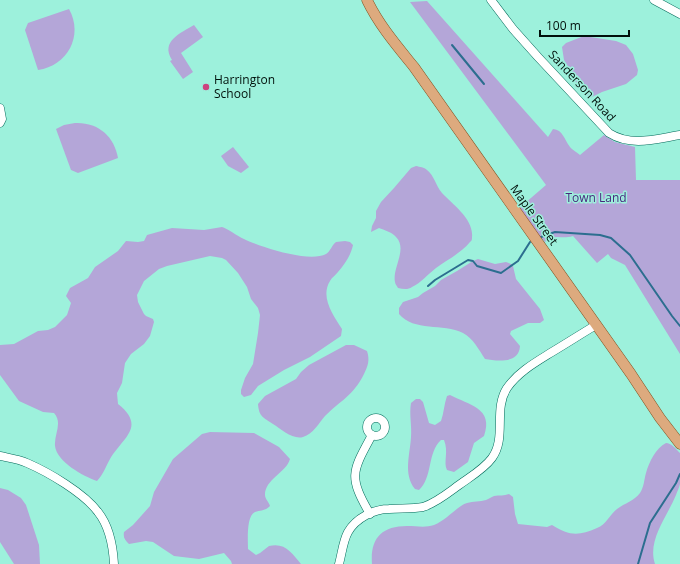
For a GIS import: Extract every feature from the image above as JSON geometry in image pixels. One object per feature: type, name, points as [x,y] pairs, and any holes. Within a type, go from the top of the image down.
[{"type":"main road","name":"Maple Street","points":[[367,3],[596,325],[660,418],[680,444]]},
{"type":"street","name":"Sanderson Road","points":[[491,0],[523,40],[609,133],[629,141],[680,135]]},
{"type":"street","points":[[654,0],[680,14]]},
{"type":"street","points":[[0,108],[2,119],[0,123]]},
{"type":"street","points":[[340,564],[343,545],[349,531],[364,516],[376,511],[388,509],[422,507],[451,491],[483,467],[492,458],[498,447],[500,435],[500,404],[511,383],[527,368],[596,325]]},
{"type":"street","points":[[370,514],[359,495],[355,478],[358,462],[372,436]]},
{"type":"street","points":[[0,456],[26,463],[54,477],[84,498],[98,512],[106,525],[111,539],[114,564]]},
{"type":"green space","name":"Town Land","points":[[427,1],[548,137],[553,129],[559,131],[571,148],[580,155],[604,135],[615,142],[635,147],[636,180],[680,180],[680,354],[625,265],[611,258],[608,254],[597,263],[573,236],[556,237],[545,242],[517,210],[546,185],[410,2]]},
{"type":"green space","points":[[69,9],[75,29],[70,48],[65,56],[57,63],[38,70],[25,30],[28,23]]},
{"type":"green space","points":[[194,25],[203,37],[181,53],[193,72],[183,79],[170,61],[172,60],[169,53],[170,43],[178,35]]},
{"type":"green space","points":[[584,36],[616,41],[626,45],[633,54],[638,70],[637,75],[626,84],[602,92],[590,98],[587,96],[573,79],[571,71],[564,60],[562,47],[566,43]]},
{"type":"green space","points":[[75,123],[91,125],[104,132],[113,143],[118,158],[78,173],[71,170],[56,129],[64,125]]},
{"type":"green space","points":[[233,147],[249,167],[241,173],[228,166],[221,156]]},
{"type":"green space","points":[[416,166],[425,168],[429,172],[442,193],[462,212],[470,224],[472,238],[462,250],[436,268],[418,283],[410,288],[404,289],[398,288],[395,282],[400,253],[399,242],[396,237],[388,231],[379,228],[371,232],[376,218],[376,211],[381,202],[411,168]]},
{"type":"green space","points":[[222,227],[241,238],[272,250],[308,257],[326,254],[336,242],[350,242],[353,245],[349,256],[331,280],[327,287],[326,293],[329,306],[342,329],[341,336],[310,357],[284,370],[258,386],[251,395],[244,397],[241,394],[241,390],[245,378],[253,364],[260,315],[258,308],[251,299],[247,287],[238,273],[226,260],[210,256],[159,269],[144,281],[137,295],[138,302],[144,314],[153,319],[154,322],[150,336],[144,344],[131,354],[125,363],[122,383],[117,393],[118,404],[131,419],[129,432],[97,481],[85,476],[65,463],[57,452],[55,442],[58,421],[54,413],[43,412],[19,401],[0,375],[0,345],[14,344],[38,331],[48,330],[55,327],[67,315],[71,303],[66,296],[70,288],[88,278],[95,267],[118,251],[126,241],[144,241],[147,235],[172,228],[204,230]]},
{"type":"green space","points":[[478,259],[495,264],[506,262],[511,264],[513,266],[516,279],[540,309],[544,320],[540,323],[528,323],[511,331],[510,334],[520,346],[519,352],[512,359],[501,361],[485,359],[467,335],[447,328],[413,323],[405,320],[399,314],[399,308],[403,302],[418,297],[435,286],[441,280]]},
{"type":"green space","points":[[346,345],[354,345],[367,351],[367,368],[356,388],[325,416],[316,428],[307,436],[299,438],[291,436],[262,416],[259,412],[258,404],[265,396],[296,379],[309,365]]},
{"type":"green space","points":[[450,395],[472,405],[483,413],[486,419],[484,436],[474,443],[468,462],[454,472],[447,470],[445,444],[444,440],[441,440],[434,451],[423,485],[419,490],[415,489],[411,483],[408,471],[411,433],[411,403],[416,399],[420,399],[423,402],[429,423],[435,425],[441,421],[447,396]]},
{"type":"green space","points":[[210,432],[254,433],[279,447],[290,459],[288,464],[272,480],[266,489],[265,496],[270,506],[265,510],[255,512],[250,518],[248,529],[248,549],[256,555],[269,546],[275,545],[284,547],[288,549],[301,564],[232,564],[224,553],[199,559],[174,556],[153,542],[146,541],[129,544],[125,540],[124,532],[133,525],[150,506],[154,492],[173,459],[202,434]]},
{"type":"green space","points":[[666,443],[672,445],[680,453],[680,484],[656,537],[653,555],[655,564],[372,564],[375,541],[384,531],[390,528],[407,526],[431,526],[439,523],[459,507],[469,502],[486,500],[494,496],[509,494],[513,497],[518,524],[547,527],[552,525],[558,529],[574,534],[600,527],[617,509],[638,496],[651,460],[659,448]]},
{"type":"green space","points":[[0,488],[8,490],[21,498],[26,505],[39,545],[40,564],[14,564],[0,542]]},
{"type":"waterway","points":[[452,45],[484,84]]},
{"type":"waterway","points":[[541,237],[555,232],[600,235],[611,238],[630,255],[680,326]]},
{"type":"waterway","points":[[428,286],[435,280],[468,260],[473,261],[477,266],[501,273],[518,261],[530,242]]},
{"type":"waterway","points":[[638,564],[650,523],[676,483],[680,474]]},
{"type":"place","name":"Harrington School","points":[[206,87]]}]
